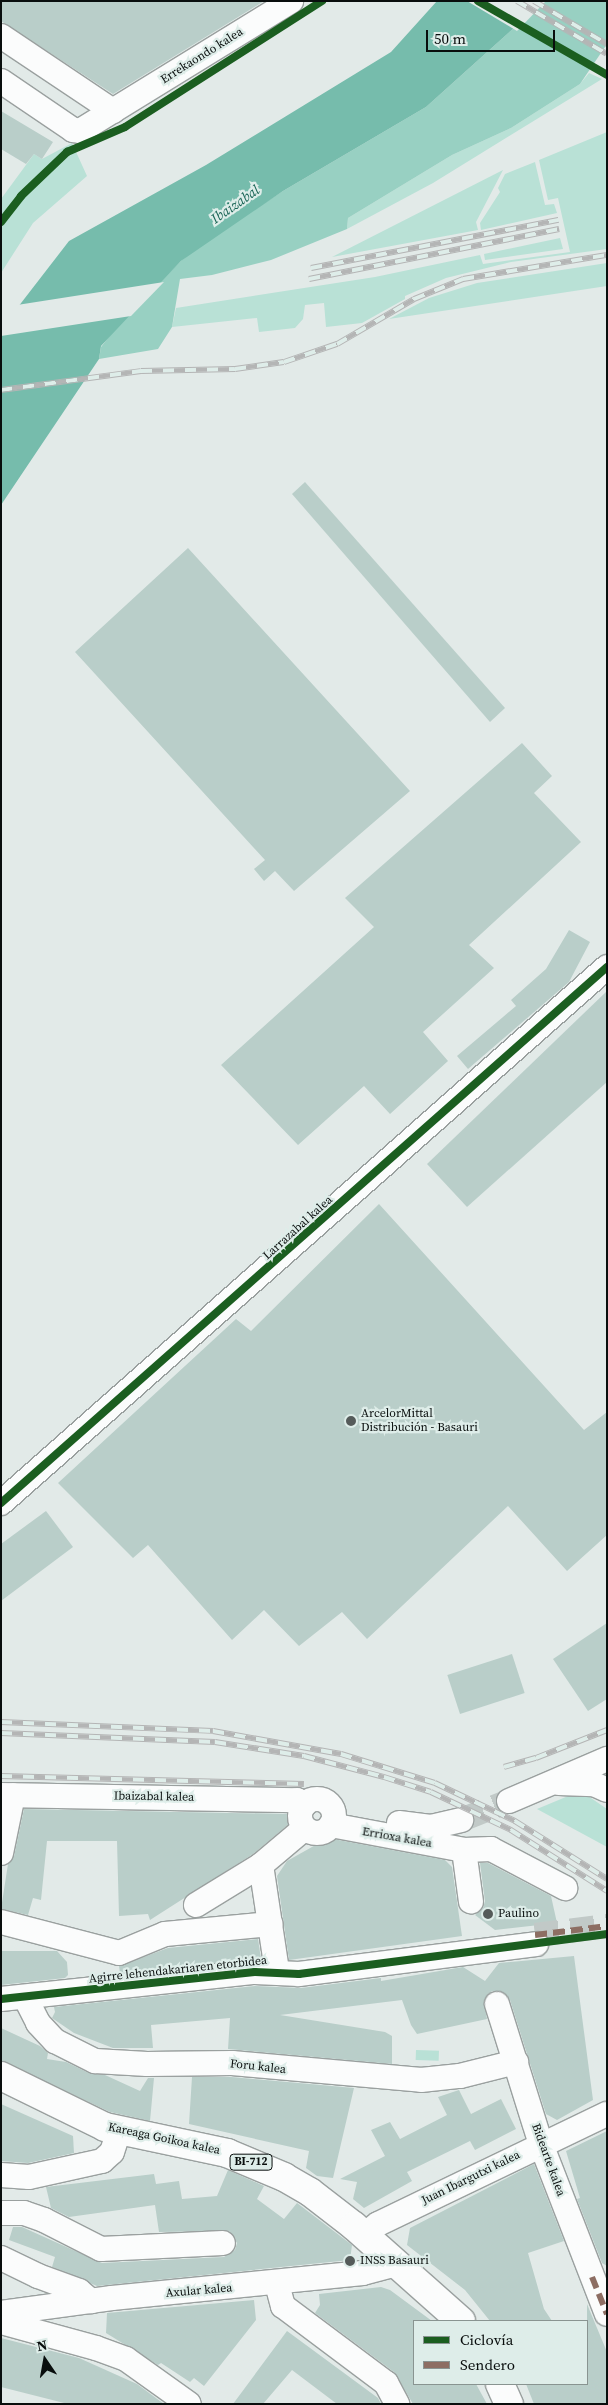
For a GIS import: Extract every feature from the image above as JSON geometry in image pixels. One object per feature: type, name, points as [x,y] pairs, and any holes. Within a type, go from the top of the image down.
[{"type":"main road","name":"Kareaga Goikoa kalea","points":[[1,2076],[80,2116],[119,2131],[186,2143],[250,2162],[310,2192],[364,2235],[460,2320]]},
{"type":"main road","points":[[500,2385],[509,2404]]},
{"type":"street","name":"Errekaondo kalea","points":[[1,81],[73,130],[80,131],[291,1]]},
{"type":"street","points":[[1,36],[113,112]]},
{"type":"street","name":"Larrazabal kalea","points":[[1,1503],[607,967]]},
{"type":"street","points":[[509,1801],[607,1759]]},
{"type":"street","points":[[550,1784],[571,1781],[607,1790]]},
{"type":"street","points":[[1,1853],[7,1795]]},
{"type":"street","name":"Ibaizabal kalea","points":[[7,1795],[297,1800],[305,1804]]},
{"type":"street","points":[[332,1819],[324,1801],[314,1800],[305,1804],[300,1819],[305,1828],[318,1833],[332,1819],[349,1812],[417,1827],[462,1820]]},
{"type":"street","name":"Errioxa kalea","points":[[332,1819],[464,1850],[490,1849],[565,1888]]},
{"type":"street","points":[[196,1905],[262,1865],[305,1828]]},
{"type":"street","points":[[464,1850],[471,1902]]},
{"type":"street","points":[[262,1865],[277,1971]]},
{"type":"street","points":[[1,1922],[119,1954],[165,1934],[271,1924]]},
{"type":"street","name":"Agirre lehendakariaren etorbidea","points":[[1,1999],[277,1971],[299,1974],[536,1944]]},
{"type":"street","name":"Foru kalea","points":[[25,1997],[38,2023],[55,2041],[95,2061],[147,2064],[232,2063],[421,2080],[460,2076],[516,2062]]},
{"type":"street","name":"Bidearte kalea","points":[[497,2004],[540,2144],[599,2275],[607,2314]]},
{"type":"street","name":"Juan Ibargutxi kalea","points":[[364,2235],[378,2224],[540,2144],[607,2114]]},
{"type":"street","points":[[1,2175],[29,2177],[102,2161],[112,2152],[119,2131]]},
{"type":"street","points":[[1,2213],[24,2214],[44,2220],[101,2249],[223,2243]]},
{"type":"street","points":[[1,2258],[38,2276],[79,2291],[91,2301]]},
{"type":"street","name":"Axular kalea","points":[[1,2313],[91,2301],[277,2284],[363,2273],[397,2264]]},
{"type":"street","points":[[277,2284],[283,2306],[386,2383],[397,2404]]},
{"type":"street","points":[[1,2322],[96,2348],[126,2360],[189,2404]]},
{"type":"shaded area","points":[[544,1],[607,1],[607,44],[580,84],[511,128],[452,155],[348,218],[347,229],[271,260],[212,275],[180,279],[172,327],[158,349],[99,359],[101,347],[116,328],[181,261],[202,244],[283,191],[426,107]]},
{"type":"shaded area","points":[[589,73],[602,79],[433,183],[347,229],[348,218],[452,155],[511,128],[580,84]]},
{"type":"shaded area","points":[[607,132],[607,249],[511,262],[446,278],[405,296],[405,299],[362,323],[326,327],[324,303],[305,305],[303,319],[295,328],[259,332],[257,318],[172,327],[176,308],[375,277],[480,255],[483,264],[570,252],[558,198],[548,200],[539,160]]},
{"type":"shaded area","points":[[72,143],[87,176],[33,223],[1,273],[1,199],[34,154],[42,159]]},
{"type":"shaded area","points":[[535,162],[545,205],[554,204],[557,213],[481,230],[480,223],[500,192],[498,188],[505,174]]},
{"type":"shaded area","points":[[503,170],[476,222],[478,230],[332,257]]},
{"type":"shaded area","points":[[560,238],[563,249],[485,260],[484,254]]},
{"type":"shaded area","points":[[607,263],[607,286],[389,319],[429,298],[477,283]]},
{"type":"shaded area","points":[[573,1794],[588,1796],[607,1809],[607,1847],[537,1809]]},
{"type":"shaded area","points":[[416,2050],[439,2051],[439,2061],[416,2060]]},
{"type":"water","name":"Ibaizabal","points":[[437,1],[544,1],[426,107],[283,191],[181,261],[101,346],[99,359],[1,505],[1,329],[69,241],[206,165],[391,52]]},
{"type":"pier","points":[[467,1],[546,1],[517,31]]},
{"type":"pier","points":[[164,282],[131,316],[1,336],[1,325],[17,305]]},
{"type":"building","points":[[1,1],[264,1],[113,94],[1,21]]},
{"type":"building","points":[[1,111],[53,142],[42,159],[34,154],[26,164],[1,149]]},
{"type":"building","points":[[305,482],[505,708],[490,722],[292,494]]},
{"type":"building","points":[[188,548],[410,791],[294,891],[275,871],[264,881],[254,869],[265,860],[75,652]]},
{"type":"building","points":[[522,743],[552,776],[534,793],[581,842],[469,945],[494,968],[423,1032],[448,1061],[390,1114],[364,1086],[298,1145],[221,1065],[374,927],[345,898]]},
{"type":"building","points":[[569,930],[590,942],[569,982],[468,1069],[457,1056],[516,1006],[511,1000],[546,969]]},
{"type":"building","points":[[607,991],[607,1082],[467,1207],[427,1164]]},
{"type":"building","name":"ArcelorMittal Distribución - Basauri","points":[[379,1204],[584,1430],[607,1412],[607,1535],[567,1571],[508,1506],[367,1639],[342,1612],[299,1646],[264,1610],[232,1640],[148,1545],[133,1558],[58,1483],[236,1319],[251,1331]]},
{"type":"building","points":[[46,1511],[73,1547],[1,1601],[1,1544]]},
{"type":"building","points":[[607,1623],[607,1699],[588,1711],[553,1659]]},
{"type":"building","points":[[512,1654],[525,1693],[460,1714],[447,1675]]},
{"type":"building","points":[[24,1809],[289,1814],[290,1823],[253,1854],[150,1920],[148,1914],[119,1916],[117,1841],[47,1841],[41,1900],[33,1898],[28,1915],[1,1909],[8,1864],[14,1856]]},
{"type":"building","points":[[328,1838],[445,1860],[452,1867],[462,1936],[289,1960],[277,1876],[287,1861]]},
{"type":"building","points":[[480,1863],[488,1863],[551,1896],[557,1923],[495,1930],[475,1915],[483,1908],[485,1901]]},
{"type":"building","points":[[258,1939],[261,1959],[120,1973],[119,1966],[168,1948]]},
{"type":"building","points":[[1,1951],[57,1951],[67,1962],[68,1975],[65,1978],[1,1985]]},
{"type":"building","points":[[574,1956],[593,2100],[557,2120],[546,2114],[510,2000],[500,1991],[492,1991],[484,2001],[487,2019],[417,2034],[411,2025],[402,2000],[280,2015],[385,2032],[392,2036],[392,2064],[228,2049],[230,2018],[151,2025],[153,2048],[113,2048],[74,2033],[52,2018],[55,2012],[54,2007],[255,1986],[301,1988],[381,1978],[381,1981],[463,1967],[485,1981],[499,1963]]},
{"type":"building","points":[[1,2028],[40,2046],[48,2053],[47,2059],[66,2062],[89,2073],[105,2075],[140,2091],[148,2078],[154,2078],[150,2121],[110,2112],[1,2061]]},
{"type":"building","points":[[192,2077],[231,2077],[354,2088],[333,2178],[317,2176],[306,2168],[309,2151],[189,2124]]},
{"type":"building","points":[[459,2090],[471,2114],[501,2099],[516,2129],[475,2150],[470,2141],[407,2172],[412,2181],[364,2208],[353,2199],[357,2182],[340,2179],[385,2156],[371,2130],[390,2122],[400,2139],[447,2115],[438,2097]]},
{"type":"building","points":[[1,2104],[73,2136],[74,2153],[28,2163],[1,2161]]},
{"type":"building","points":[[607,2131],[607,2266],[602,2263],[577,2199],[580,2198],[566,2151]]},
{"type":"building","points":[[534,2164],[564,2241],[528,2253],[544,2309],[551,2320],[489,2320],[465,2290],[407,2245],[410,2228]]},
{"type":"building","points":[[228,2170],[264,2186],[257,2199],[284,2219],[297,2203],[352,2245],[350,2260],[97,2286],[52,2267],[55,2257],[9,2240],[13,2227],[22,2227],[102,2263],[224,2257],[235,2250],[237,2243],[229,2231],[159,2232],[155,2205],[69,2217],[51,2208],[46,2187],[154,2174],[156,2184],[179,2181],[182,2199],[217,2196]]},
{"type":"building","points":[[381,2287],[390,2290],[431,2320],[413,2320],[413,2385],[477,2385],[487,2404],[413,2404],[394,2372],[315,2313],[320,2305],[319,2294]]},
{"type":"building","points":[[254,2300],[256,2320],[204,2386],[194,2378],[190,2382],[161,2363],[158,2365],[106,2333],[107,2313]]},
{"type":"building","points":[[587,2304],[607,2352],[607,2404],[534,2404],[526,2385],[588,2385]]},
{"type":"building","points":[[287,2331],[378,2398],[381,2404],[337,2404],[292,2370],[263,2404],[233,2404]]},
{"type":"building","points":[[1,2338],[79,2358],[137,2384],[164,2404],[68,2404],[1,2387]]},
{"type":"tunnel","points":[[461,1820],[509,1801]]},
{"type":"tunnel","points":[[535,1935],[607,1926]]},
{"type":"railway","points":[[517,1],[607,54]]},
{"type":"railway","points":[[534,1],[607,44]]},
{"type":"railway","points":[[311,268],[558,220]]},
{"type":"railway","points":[[309,279],[559,229]]},
{"type":"railway","points":[[1,390],[141,371],[235,369],[284,362],[337,344],[414,299],[463,279],[607,255]]},
{"type":"railway","points":[[1,1722],[213,1731],[341,1754],[435,1783],[515,1821],[607,1879]]},
{"type":"railway","points":[[504,1767],[536,1758],[607,1730]]},
{"type":"railway","points":[[1,1733],[215,1742],[304,1756],[384,1777],[431,1792],[511,1830],[607,1891]]},
{"type":"railway","points":[[1,1776],[304,1784]]},
{"type":"marked path","points":[[535,1935],[607,1926]]},
{"type":"marked path","points":[[592,2277],[607,2314]]},
{"type":"cycle path","points":[[1,222],[21,196],[67,152],[125,127],[322,1]]},
{"type":"cycle path","points":[[478,1],[607,75]]},
{"type":"cycle path","points":[[1,1503],[607,967]]},
{"type":"cycle path","points":[[1,1999],[255,1972],[299,1974],[607,1934]]},
{"type":"place","name":"ArcelorMittal Distribución - Basauri","points":[[351,1421]]},
{"type":"place","name":"Paulino","points":[[488,1914]]},
{"type":"place","name":"INSS Basauri","points":[[350,2261]]}]
